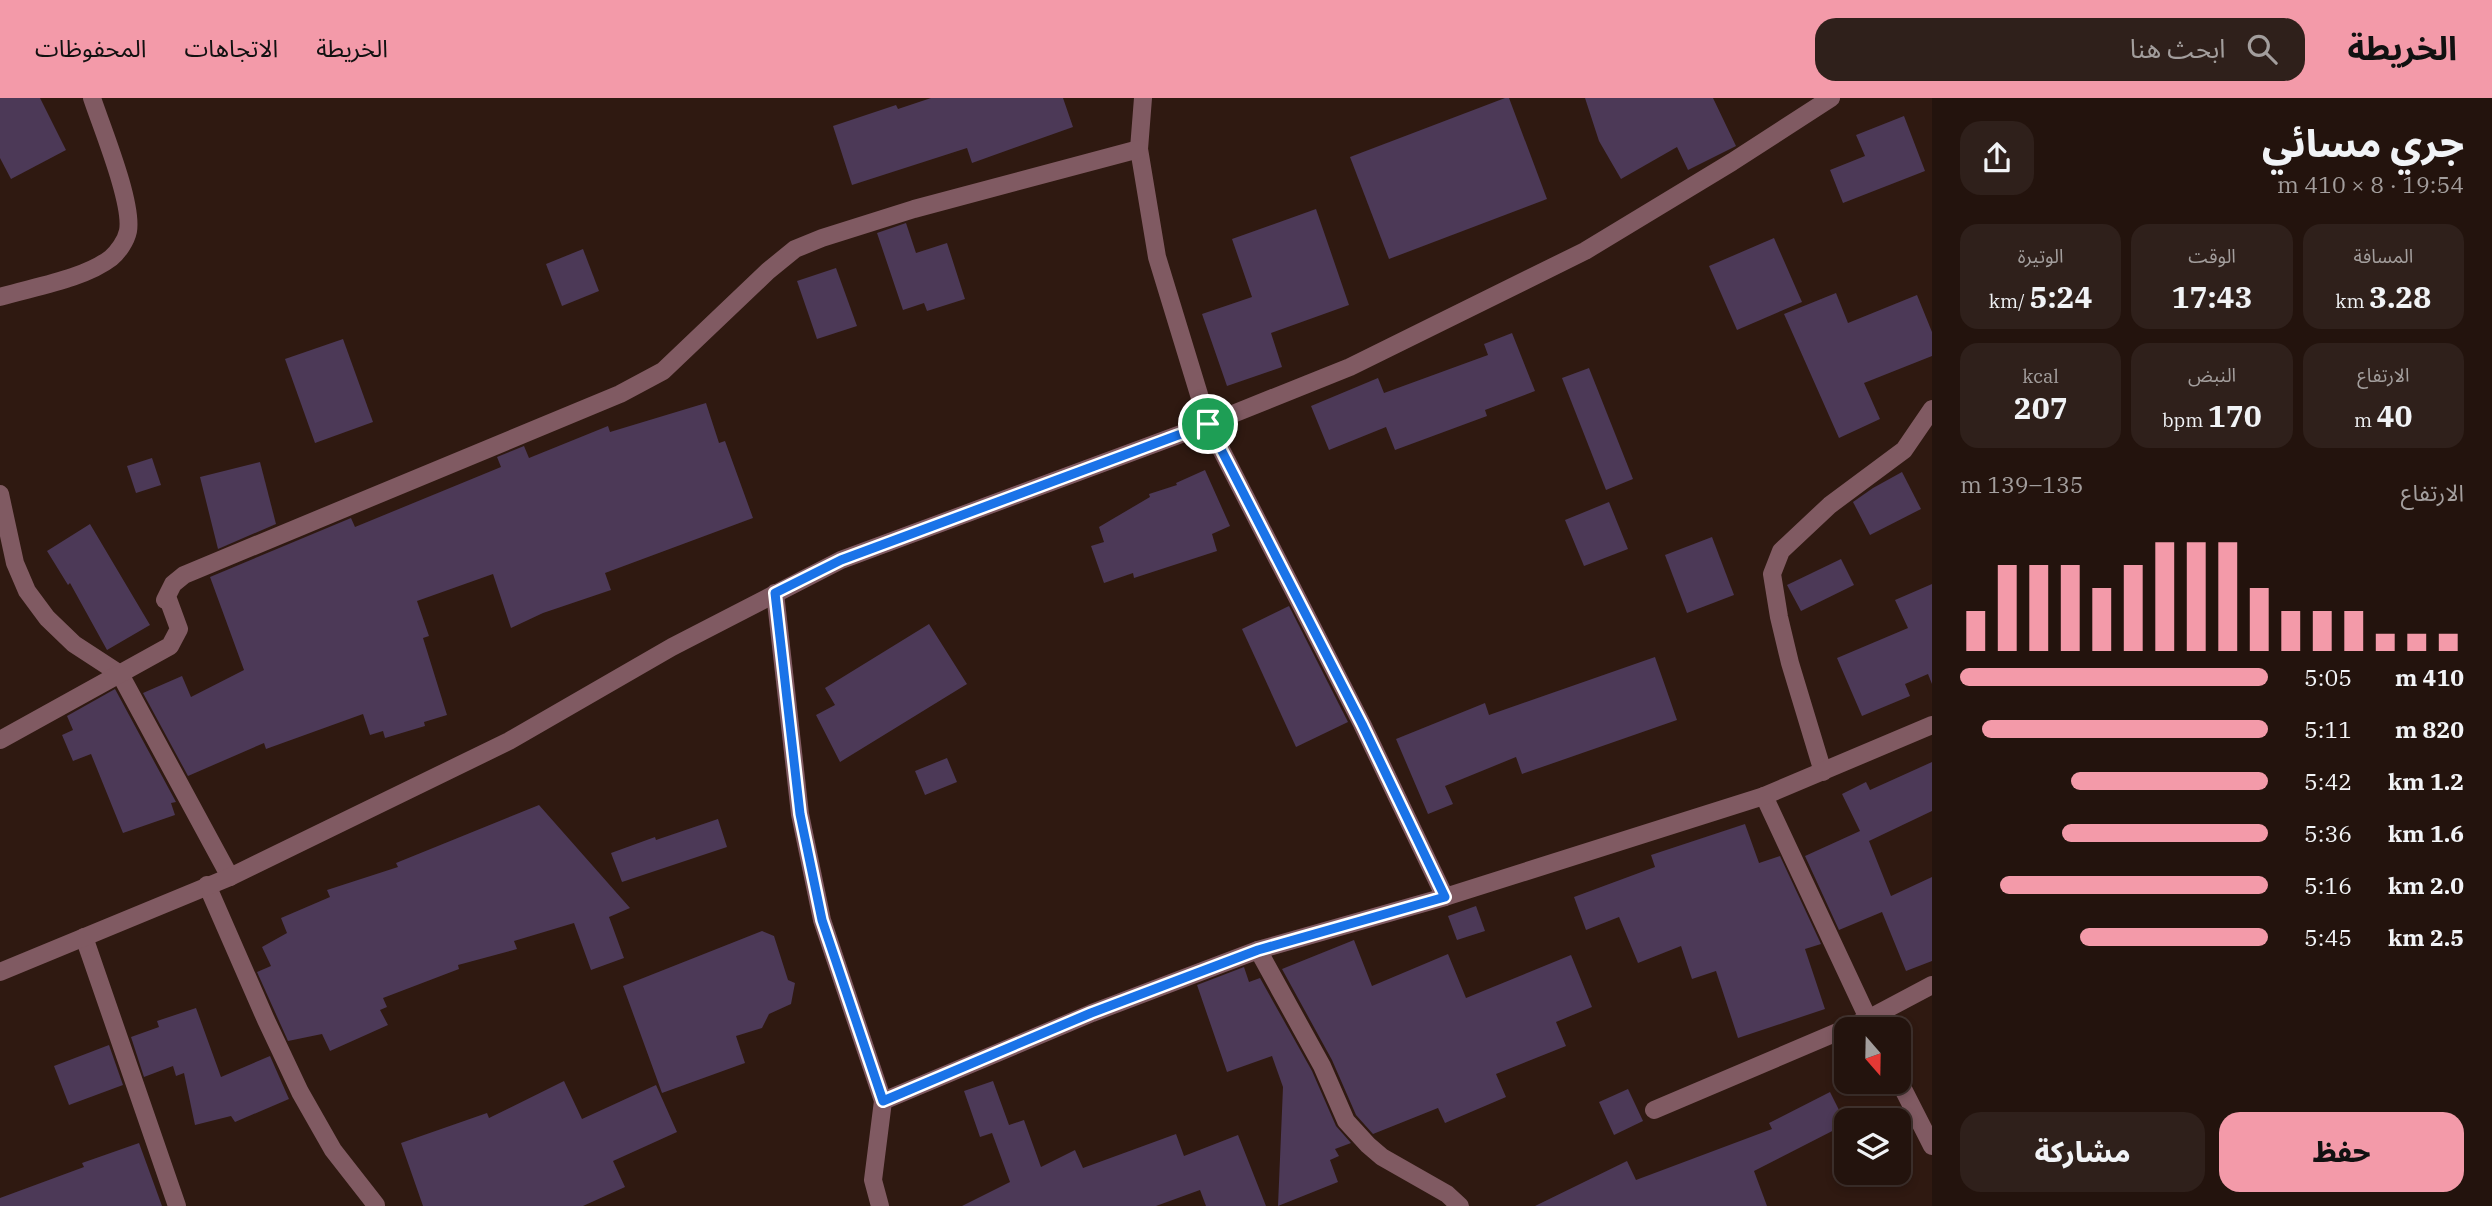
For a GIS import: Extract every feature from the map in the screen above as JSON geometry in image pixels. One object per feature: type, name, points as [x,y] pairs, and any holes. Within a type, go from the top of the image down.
[{"type":"street","points":[[0,297],[82,273],[110,259],[128,233],[129,209],[92,98]]},
{"type":"street","points":[[1143,98],[1139,149],[1157,257],[1208,424],[1362,724],[1445,897]]},
{"type":"street","points":[[0,972],[230,877],[509,741],[672,647],[841,560],[1208,424],[1350,367],[1585,251],[1732,162],[1826,99]]},
{"type":"street","points":[[0,740],[170,646],[180,629],[168,599],[165,600],[173,584],[184,575],[620,394],[663,371],[768,271],[795,249],[914,209],[1139,149]]},
{"type":"street","points":[[1823,772],[1790,663],[1772,574],[1781,551],[1830,505],[1904,450],[1932,409]]},
{"type":"street","points":[[0,494],[15,563],[27,591],[47,618],[74,644],[120,674],[230,877]]},
{"type":"street","points":[[775,593],[800,814],[822,920],[883,1101],[873,1180],[880,1206]]},
{"type":"street","points":[[883,1101],[1091,1013],[1258,950],[1445,897],[1764,796],[1932,724]]},
{"type":"street","points":[[1764,796],[1868,1017]]},
{"type":"street","points":[[207,885],[300,1092],[333,1150],[376,1205]]},
{"type":"street","points":[[84,937],[177,1206]]},
{"type":"street","points":[[1258,950],[1322,1066],[1346,1121],[1382,1157],[1447,1194],[1460,1206]]},
{"type":"street","points":[[1882,1017],[1932,985]]},
{"type":"street","points":[[1654,1110],[1834,1039]]},
{"type":"street","points":[[1906,1094],[1932,1146]]},
{"type":"building","points":[[0,98],[40,98],[66,150],[11,179],[0,158]]},
{"type":"building","points":[[931,98],[1063,98],[1073,127],[972,163],[967,148],[852,185],[833,126],[896,105],[898,109]]},
{"type":"building","points":[[1509,98],[1547,199],[1389,259],[1350,157]]},
{"type":"building","points":[[1585,98],[1713,98],[1736,146],[1688,170],[1677,147],[1621,179],[1599,141]]},
{"type":"building","points":[[1904,116],[1925,171],[1843,203],[1830,170],[1865,156],[1856,135]]},
{"type":"building","points":[[1316,209],[1349,305],[1271,333],[1282,367],[1227,386],[1202,314],[1252,297],[1232,239]]},
{"type":"building","points":[[906,223],[916,253],[947,243],[965,299],[927,311],[924,303],[903,310],[877,233]]},
{"type":"building","points":[[1774,238],[1802,302],[1737,330],[1709,266]]},
{"type":"building","points":[[583,249],[599,291],[562,306],[546,264]]},
{"type":"building","points":[[836,268],[857,326],[817,339],[797,281]]},
{"type":"building","points":[[1836,293],[1848,323],[1917,295],[1932,332],[1932,356],[1864,383],[1880,419],[1839,438],[1784,314]]},
{"type":"building","points":[[1512,333],[1535,391],[1485,410],[1487,416],[1395,450],[1386,427],[1329,450],[1311,406],[1378,378],[1384,393],[1488,355],[1484,344]]},
{"type":"building","points":[[343,339],[373,422],[315,443],[285,359]]},
{"type":"building","points":[[1589,368],[1633,479],[1606,490],[1562,378]]},
{"type":"building","points":[[706,403],[719,443],[725,441],[753,518],[605,573],[611,590],[543,613],[511,628],[493,574],[417,601],[429,636],[423,638],[447,715],[424,722],[425,726],[385,738],[383,731],[370,735],[363,714],[266,749],[264,743],[188,776],[143,693],[182,676],[191,697],[244,670],[210,577],[351,518],[355,527],[501,467],[497,457],[524,446],[529,458],[608,426],[610,432]]},
{"type":"building","points":[[152,458],[161,485],[136,493],[127,466]]},
{"type":"building","points":[[260,462],[276,524],[218,549],[200,477]]},
{"type":"building","points":[[1205,470],[1230,526],[1212,534],[1217,551],[1134,578],[1133,573],[1104,583],[1091,546],[1104,542],[1099,527],[1150,497],[1149,494],[1177,485],[1176,483]]},
{"type":"building","points":[[1902,472],[1921,509],[1870,535],[1853,502]]},
{"type":"building","points":[[1609,502],[1628,549],[1584,566],[1565,520]]},
{"type":"building","points":[[90,524],[150,625],[107,650],[70,583],[68,585],[47,551]]},
{"type":"building","points":[[1712,537],[1734,595],[1687,613],[1665,555]]},
{"type":"building","points":[[1841,559],[1854,585],[1801,611],[1787,585]]},
{"type":"building","points":[[1932,584],[1932,684],[1928,674],[1905,684],[1910,696],[1862,716],[1837,658],[1908,628],[1895,600]]},
{"type":"building","points":[[1289,606],[1348,722],[1296,747],[1242,629]]},
{"type":"building","points":[[929,624],[967,684],[840,762],[816,715],[835,705],[825,688]]},
{"type":"building","points":[[1655,657],[1677,720],[1522,774],[1516,757],[1445,786],[1453,804],[1428,814],[1396,739],[1485,703],[1489,715]]},
{"type":"building","points":[[115,689],[176,802],[171,803],[175,815],[123,833],[91,754],[73,761],[62,735],[73,730],[67,716]]},
{"type":"building","points":[[947,758],[957,782],[925,795],[915,771]]},
{"type":"building","points":[[1932,762],[1932,811],[1869,841],[1891,896],[1932,877],[1932,961],[1906,971],[1882,912],[1839,930],[1805,856],[1860,831],[1842,794],[1866,782],[1870,790]]},
{"type":"building","points":[[539,805],[630,908],[609,917],[624,958],[591,970],[574,923],[514,941],[517,949],[458,965],[459,969],[383,998],[387,1007],[380,1010],[388,1025],[330,1051],[322,1034],[288,1041],[257,972],[271,966],[262,947],[287,933],[281,918],[330,897],[327,890],[398,867],[396,863]]},
{"type":"building","points":[[718,819],[727,847],[622,882],[611,853]]},
{"type":"building","points":[[1745,824],[1759,863],[1780,856],[1821,944],[1805,949],[1825,1009],[1738,1038],[1716,971],[1692,979],[1681,946],[1638,963],[1619,917],[1586,930],[1574,897],[1655,867],[1651,855]]},
{"type":"building","points":[[1476,906],[1485,931],[1457,940],[1448,916]]},
{"type":"building","points":[[762,931],[774,936],[788,980],[795,983],[791,1004],[769,1014],[762,1028],[736,1036],[745,1063],[662,1093],[623,986]]},
{"type":"building","points":[[1354,940],[1372,986],[1448,954],[1466,998],[1571,955],[1592,1007],[1556,1022],[1566,1046],[1496,1074],[1506,1097],[1445,1123],[1438,1108],[1373,1134],[1356,1115],[1332,1060],[1282,969]]},
{"type":"building","points":[[1244,967],[1249,982],[1260,978],[1312,1071],[1336,1126],[1351,1143],[1335,1149],[1339,1156],[1330,1160],[1338,1182],[1278,1206],[1283,1087],[1272,1056],[1227,1072],[1197,985]]},
{"type":"building","points":[[196,1008],[221,1077],[270,1056],[289,1099],[235,1122],[231,1116],[195,1125],[184,1073],[176,1076],[173,1066],[144,1077],[131,1037],[159,1027],[157,1021]]},
{"type":"building","points":[[109,1045],[123,1085],[69,1105],[54,1066]]},
{"type":"building","points":[[564,1081],[582,1119],[656,1085],[677,1132],[613,1161],[625,1187],[583,1206],[423,1206],[401,1143],[487,1113],[489,1118]]},
{"type":"building","points":[[993,1081],[1009,1125],[1024,1120],[1041,1167],[1075,1150],[1083,1168],[1176,1134],[1184,1156],[1238,1135],[1266,1206],[1206,1206],[1200,1190],[1156,1206],[962,1206],[1010,1182],[992,1133],[980,1137],[964,1091]]},
{"type":"building","points":[[1628,1089],[1643,1121],[1614,1135],[1599,1102]]},
{"type":"building","points":[[1830,1092],[1838,1108],[1834,1108],[1834,1130],[1754,1171],[1767,1206],[1535,1206],[1627,1161],[1636,1180],[1772,1129],[1769,1123]]},
{"type":"building","points":[[139,1143],[162,1206],[0,1206],[0,1198],[84,1167],[82,1163]]},
{"type":"route","points":[[1208,424],[1362,724],[1445,897],[1258,950],[1091,1013],[883,1101],[822,920],[800,814],[775,593],[841,560],[1208,424]]}]
